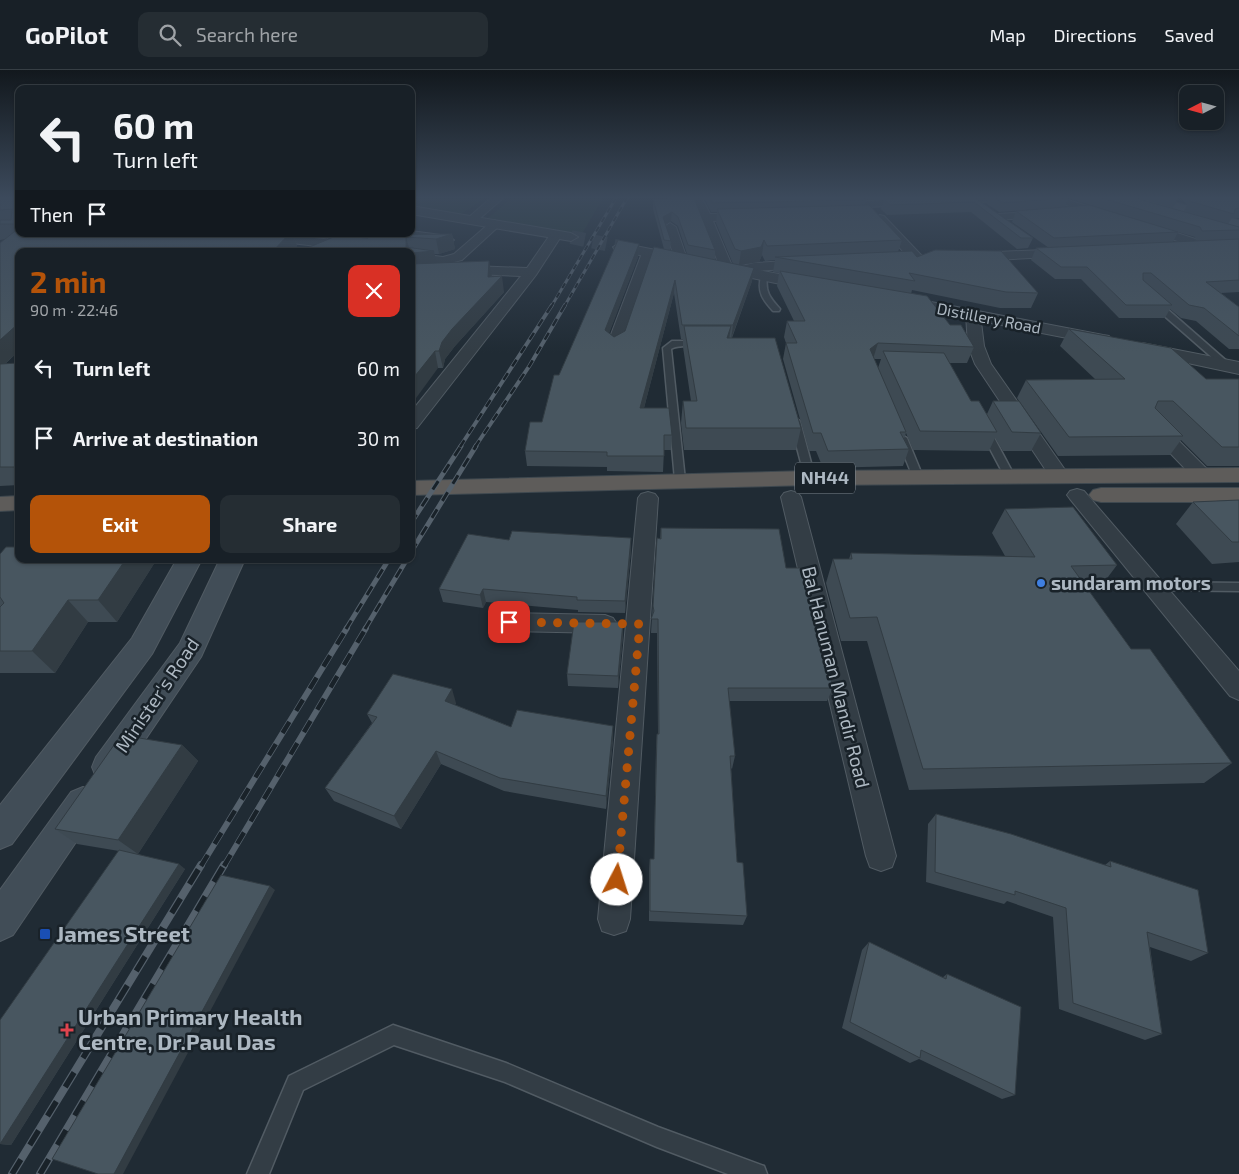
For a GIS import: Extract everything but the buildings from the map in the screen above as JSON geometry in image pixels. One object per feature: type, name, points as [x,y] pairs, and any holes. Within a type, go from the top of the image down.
[{"type":"highway","name":"NH44","points":[[415,488],[680,480],[1239,475]]},
{"type":"highway","name":"NH44","points":[[415,503],[648,498],[1239,495]]},
{"type":"highway","points":[[0,504],[15,504]]},
{"type":"highway","points":[[0,522],[15,522]]},
{"type":"main road","points":[[0,832],[142,646],[187,563]]},
{"type":"main road","name":"Minister's Road","points":[[0,922],[191,649],[230,563]]},
{"type":"street","points":[[415,257],[451,260],[465,250]]},
{"type":"street","points":[[415,419],[531,272],[546,250]]},
{"type":"street","points":[[634,250],[831,289]]},
{"type":"street","points":[[678,250],[681,259]]},
{"type":"street","points":[[722,250],[732,270]]},
{"type":"street","points":[[898,260],[922,259],[913,250]]},
{"type":"street","points":[[1041,250],[1047,254]]},
{"type":"street","points":[[615,345],[648,252]]},
{"type":"street","points":[[964,257],[1077,253]]},
{"type":"street","points":[[732,270],[818,264]]},
{"type":"street","points":[[415,274],[472,270],[531,272]]},
{"type":"street","name":"Distillery Road","points":[[888,299],[973,314],[1233,367]]},
{"type":"street","points":[[973,314],[976,346],[983,364],[1060,476]]},
{"type":"street","points":[[1153,425],[1202,475]]},
{"type":"street","points":[[1077,495],[1239,688]]},
{"type":"street","name":"Bal Hanuman Mandir Road","points":[[791,497],[881,856]]},
{"type":"street","points":[[614,919],[640,624],[648,498]]},
{"type":"street","points":[[509,622],[640,624]]},
{"type":"lane","points":[[764,277],[761,288],[762,294],[776,309]]},
{"type":"lane","points":[[1147,296],[1233,367]]},
{"type":"lane","points":[[680,480],[667,348],[675,343],[714,343]]},
{"type":"lane","points":[[791,410],[810,478]]},
{"type":"lane","points":[[979,418],[1010,477]]},
{"type":"lane","points":[[897,428],[918,477]]},
{"type":"lane","points":[[1152,586],[1239,586]]},
{"type":"lane","points":[[258,1174],[296,1083],[392,1035],[506,1073],[657,1137],[756,1174]]},
{"type":"railway","points":[[551,307],[585,250]]},
{"type":"railway","points":[[564,307],[597,250]]},
{"type":"railway","points":[[460,447],[552,305]]},
{"type":"railway","points":[[475,447],[530,365],[565,305]]},
{"type":"railway","points":[[415,517],[461,446]]},
{"type":"railway","points":[[415,545],[476,446]]},
{"type":"railway","points":[[346,629],[387,563]]},
{"type":"railway","points":[[365,629],[405,563]]},
{"type":"railway","points":[[201,866],[347,628]]},
{"type":"railway","points":[[224,866],[366,628]]},
{"type":"railway","points":[[12,1174],[201,865]]},
{"type":"railway","points":[[40,1174],[224,865]]},
{"type":"place","name":"sundaram motors","points":[[1041,583]]},
{"type":"place","name":"James Street","points":[[45,934]]},
{"type":"place","name":"Urban Primary Health Centre, Dr.Paul Das","points":[[67,1030]]},
{"type":"route","points":[[509,622],[640,624],[617,880]]}]
